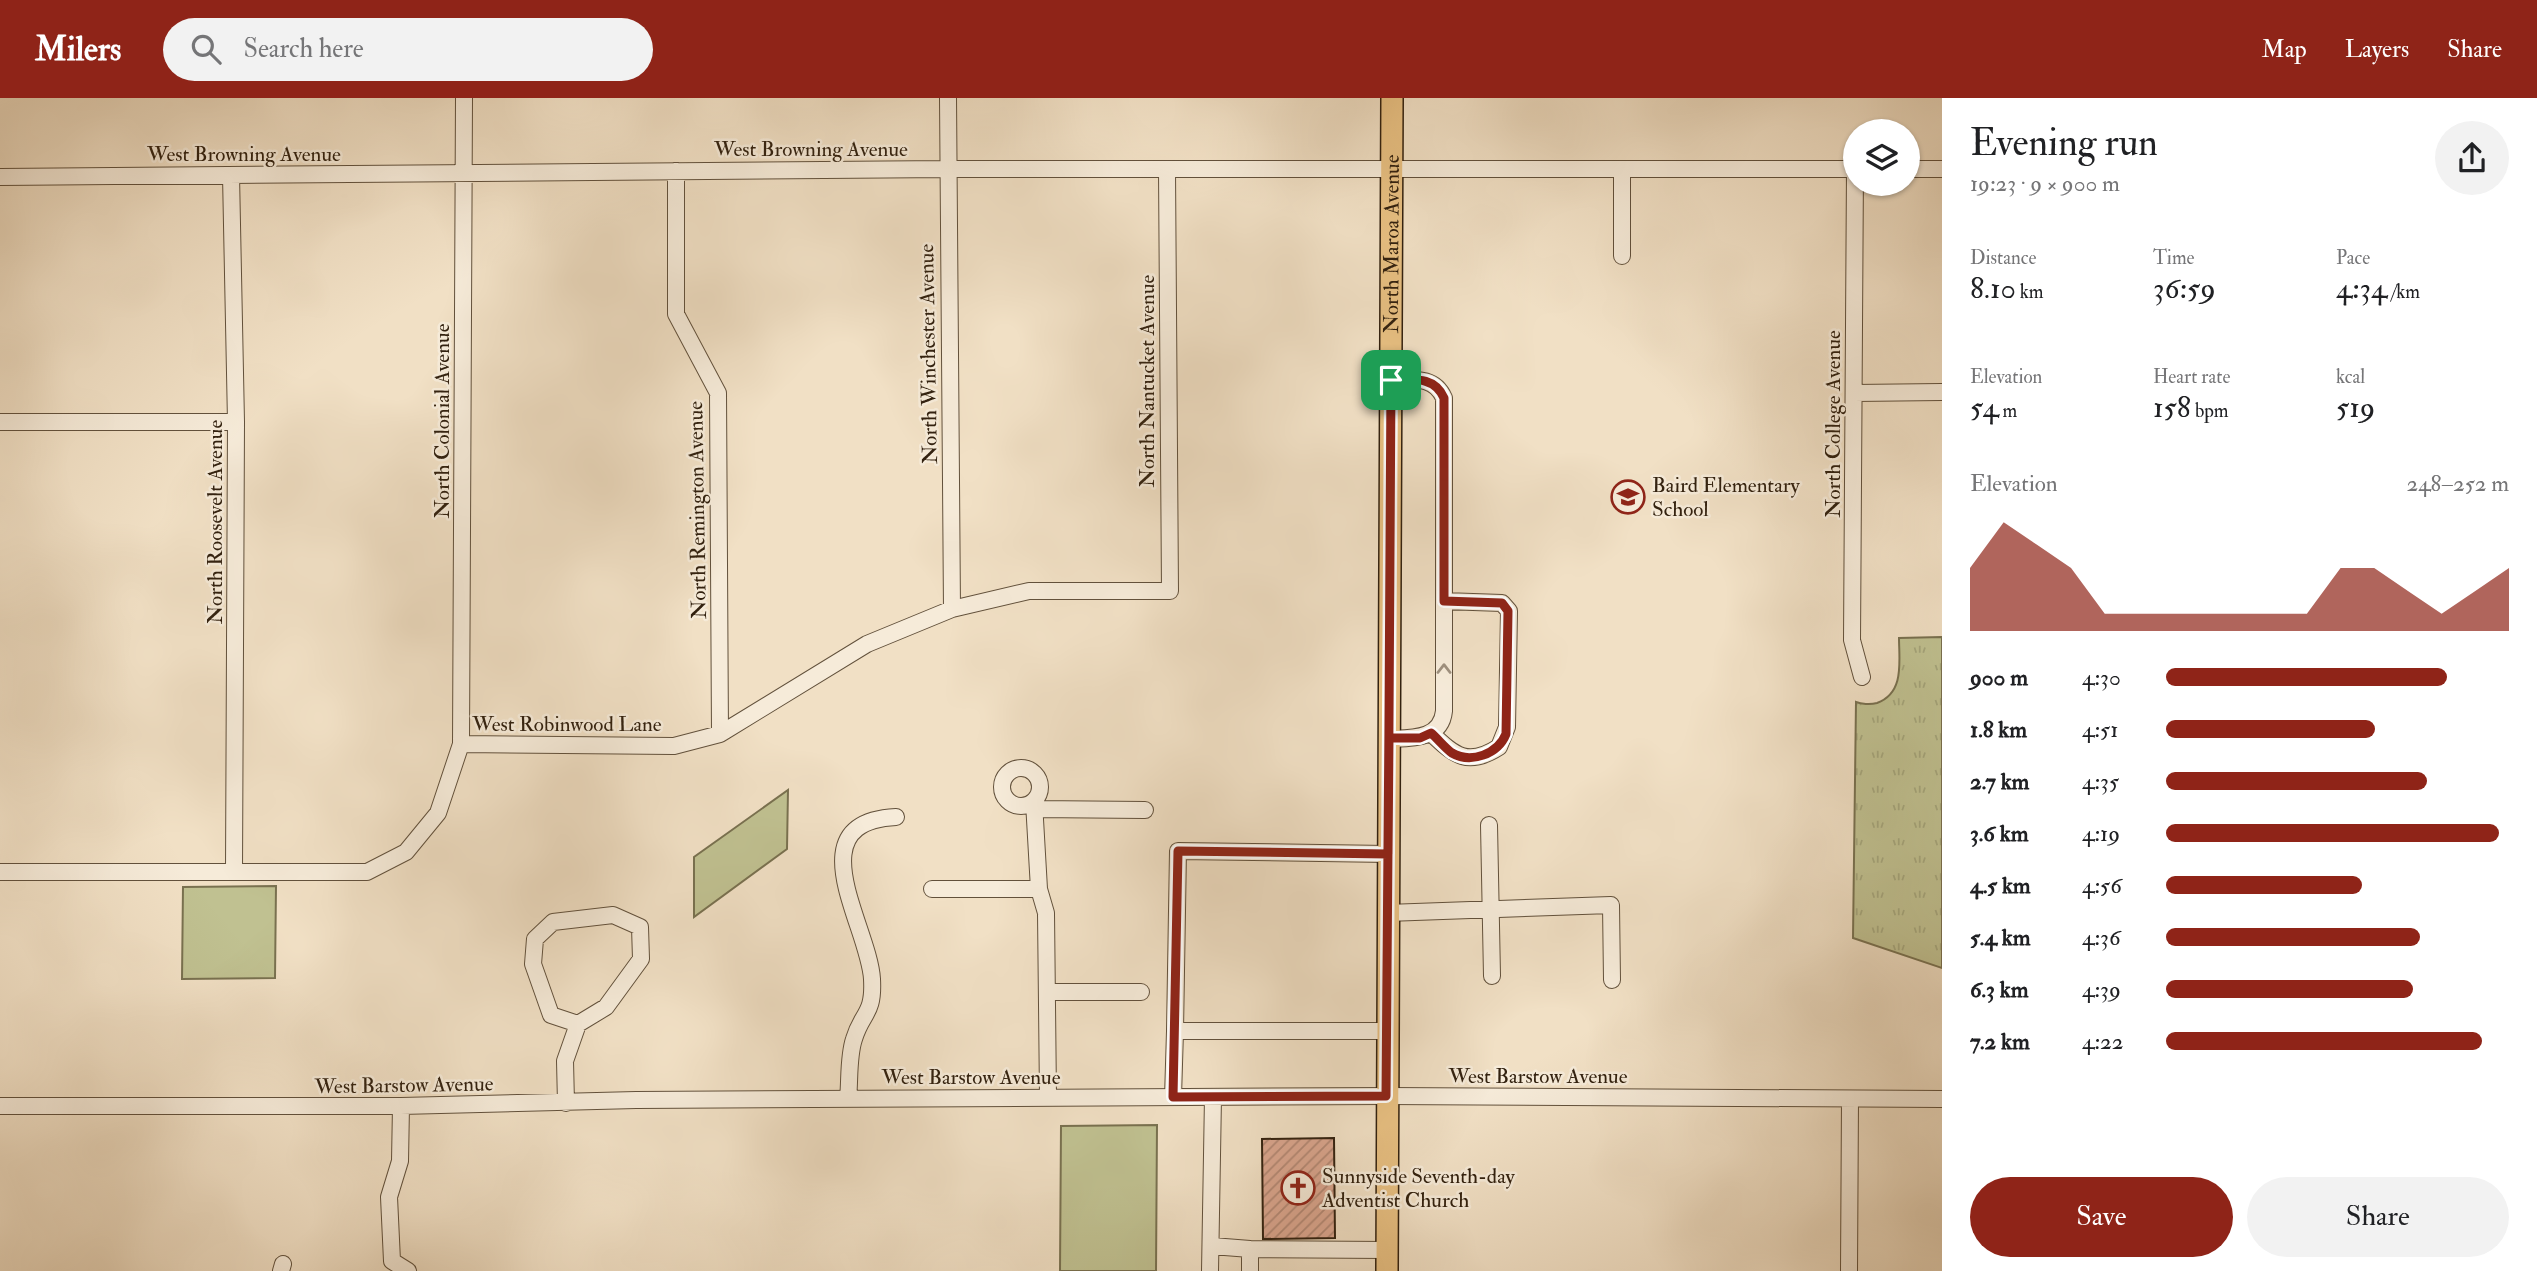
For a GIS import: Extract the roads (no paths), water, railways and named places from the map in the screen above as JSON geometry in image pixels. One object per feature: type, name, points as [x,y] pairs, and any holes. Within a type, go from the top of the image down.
[{"type":"main road","name":"North Maroa Avenue","points":[[1387,1260],[1392,98]]},
{"type":"street","name":"North Colonial Avenue","points":[[461,744],[464,98]]},
{"type":"street","name":"North Winchester Avenue","points":[[948,98],[952,609]]},
{"type":"street","name":"West Browning Avenue","points":[[0,177],[947,169],[1843,169]]},
{"type":"street","points":[[1622,169],[1622,256]]},
{"type":"street","points":[[1920,169],[1942,169]]},
{"type":"street","name":"North Nantucket Avenue","points":[[1167,170],[1170,591]]},
{"type":"street","name":"North Remington Avenue","points":[[676,171],[676,314],[718,393],[720,734]]},
{"type":"street","name":"North Roosevelt Avenue","points":[[231,175],[236,422],[234,870]]},
{"type":"street","name":"North College Avenue","points":[[1855,196],[1852,640],[1862,677]]},
{"type":"street","points":[[1389,738],[1420,738],[1431,733],[1443,718],[1444,601],[1444,398],[1437,387],[1426,380],[1391,380]]},
{"type":"street","points":[[1854,393],[1942,392]]},
{"type":"street","points":[[0,422],[236,422]]},
{"type":"street","name":"West Robinwood Lane","points":[[0,872],[367,872],[406,852],[438,813],[461,744],[674,746],[720,734],[867,644],[952,609],[1028,591],[1170,591]]},
{"type":"street","points":[[1431,733],[1453,753],[1476,758],[1500,747],[1507,726],[1508,611],[1502,603],[1444,601]]},
{"type":"street","points":[[1048,1097],[1046,912],[1039,889],[1035,806],[1145,810]]},
{"type":"street","points":[[848,1099],[854,1040],[871,1008],[872,976],[850,906],[844,862],[846,841],[858,828],[876,818],[896,817]]},
{"type":"street","points":[[1489,825],[1492,976]]},
{"type":"street","points":[[1173,1097],[1178,851],[1388,854]]},
{"type":"street","points":[[932,889],[1039,889]]},
{"type":"street","points":[[1387,913],[1611,905],[1612,980]]},
{"type":"street","points":[[566,1103],[565,1061],[578,1024],[606,1007],[641,959],[640,927],[613,915],[553,922],[535,940],[533,964],[551,1015],[578,1024]]},
{"type":"street","points":[[1047,992],[1141,992]]},
{"type":"street","points":[[1175,1031],[1387,1031]]},
{"type":"street","name":"West Barstow Avenue","points":[[0,1106],[401,1107],[1048,1097],[1942,1099]]},
{"type":"street","points":[[1210,1271],[1213,1097]]},
{"type":"street","points":[[1849,1271],[1850,1098]]},
{"type":"street","points":[[401,1107],[400,1161],[389,1197],[389,1248],[392,1261],[408,1271]]},
{"type":"street","points":[[1212,1246],[1387,1260]]},
{"type":"street","points":[[1250,1249],[1250,1271]]},
{"type":"place","name":"Baird Elementary School","points":[[1628,497]]},
{"type":"place","name":"Sunnyside Seventh-day Adventist Church","points":[[1298,1188]]}]
